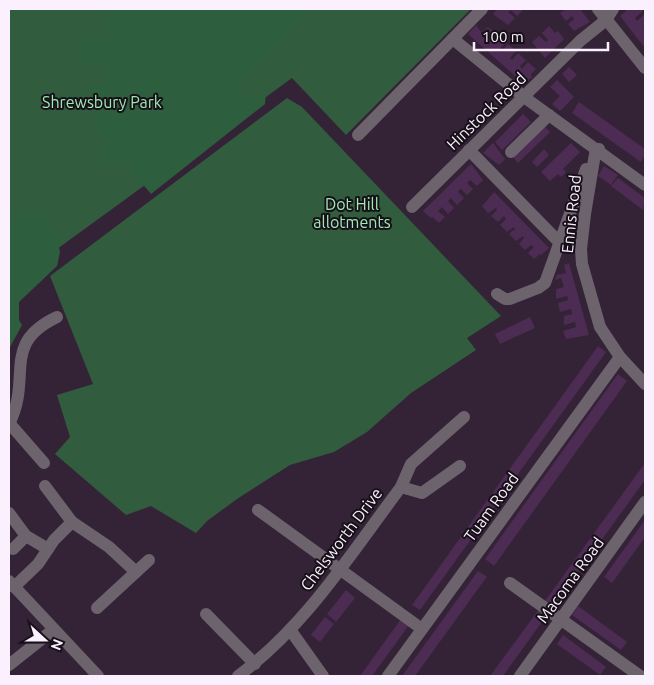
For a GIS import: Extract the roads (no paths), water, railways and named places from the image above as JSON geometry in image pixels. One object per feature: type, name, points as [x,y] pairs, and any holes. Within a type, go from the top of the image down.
[{"type":"street","points":[[358,135],[482,9]]},
{"type":"street","points":[[598,9],[609,14],[645,68]]},
{"type":"street","name":"Hinstock Road","points":[[412,207],[468,150],[609,14]]},
{"type":"street","points":[[453,39],[524,96],[599,149],[645,185]]},
{"type":"street","points":[[511,152],[549,115]]},
{"type":"street","name":"Ennis Road","points":[[599,149],[593,165],[584,214],[581,249],[582,264],[595,314],[620,357],[645,384]]},
{"type":"street","points":[[468,150],[559,242]]},
{"type":"street","points":[[501,297],[538,288],[545,283],[585,170],[589,165],[593,165]]},
{"type":"street","points":[[44,463],[9,424],[15,386],[12,363],[17,342],[38,324],[57,317]]},
{"type":"street","name":"Tuam Road","points":[[388,676],[620,357]]},
{"type":"street","name":"Chelsworth Drive","points":[[238,676],[255,664],[291,631],[340,570],[400,487],[411,464],[464,417]]},
{"type":"street","points":[[400,487],[422,493],[460,466]]},
{"type":"street","points":[[45,486],[72,522],[109,546],[136,572]]},
{"type":"street","name":"Macoma Road","points":[[520,676],[645,502]]},
{"type":"street","points":[[258,510],[422,629]]},
{"type":"street","points":[[9,513],[26,536],[48,549]]},
{"type":"street","points":[[72,522],[48,549],[38,564],[11,584],[98,676]]},
{"type":"street","points":[[13,550],[26,536]]},
{"type":"street","points":[[97,608],[149,560]]},
{"type":"street","points":[[510,583],[640,676]]},
{"type":"street","points":[[206,614],[255,664]]},
{"type":"street","points":[[9,665],[53,630]]},
{"type":"street","points":[[291,631],[323,676]]},
{"type":"park label","name":"Shrewsbury Park","points":[[102,102]]},
{"type":"park label","name":"Dot Hill allotments","points":[[352,213]]}]
